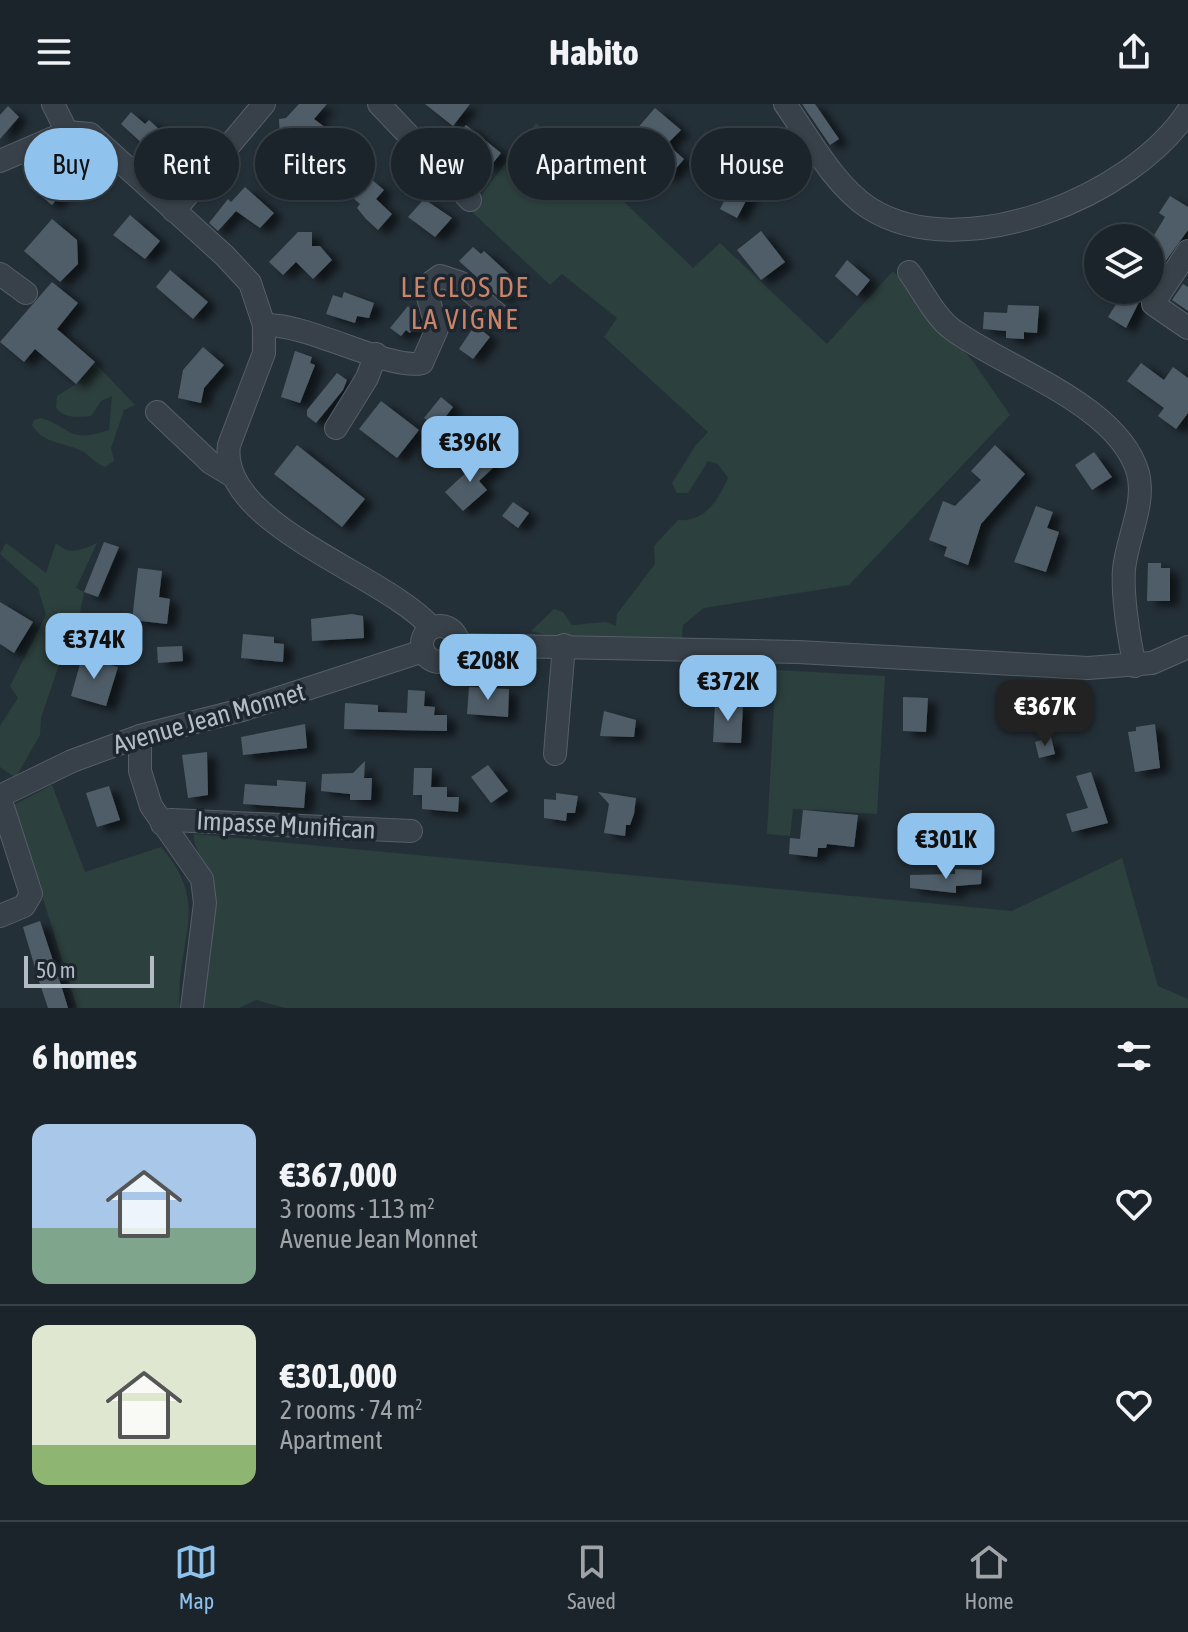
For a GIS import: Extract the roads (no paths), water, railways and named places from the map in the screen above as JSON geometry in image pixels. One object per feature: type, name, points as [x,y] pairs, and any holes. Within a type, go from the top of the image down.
[{"type":"street","points":[[53,104],[65,128]]},
{"type":"street","points":[[174,211],[264,104]]},
{"type":"street","points":[[379,104],[402,128]]},
{"type":"street","points":[[785,104],[851,192],[869,208],[913,225],[954,230],[1031,217],[1102,187],[1158,149],[1188,111]]},
{"type":"street","points":[[0,161],[24,151]]},
{"type":"street","points":[[118,158],[250,283],[264,325],[259,372],[229,445],[227,459],[238,491],[264,515],[408,606],[431,627],[450,628],[458,645]]},
{"type":"street","points":[[1188,251],[1153,304],[1188,328]]},
{"type":"street","points":[[909,272],[949,327],[1085,410],[1114,434],[1132,457],[1139,477],[1138,502],[1124,583],[1135,666]]},
{"type":"street","points":[[0,274],[26,293]]},
{"type":"street","points":[[264,325],[287,326],[376,354],[422,363],[437,329],[425,287],[440,276],[461,283],[503,319]]},
{"type":"street","points":[[336,428],[367,378],[376,354]]},
{"type":"street","points":[[157,412],[211,463],[231,475]]},
{"type":"street","points":[[431,627],[421,642],[429,658],[448,661],[458,645]]},
{"type":"street","points":[[458,645],[798,652],[1037,667],[1135,666],[1186,652]]},
{"type":"street","points":[[555,754],[564,645]]},
{"type":"street","name":"Avenue Jean Monnet","points":[[0,797],[72,761],[140,736],[242,710],[423,651]]},
{"type":"street","points":[[140,736],[143,784],[162,824],[202,879],[205,903],[192,1008]]},
{"type":"street","points":[[0,797],[31,894],[24,906],[0,916]]},
{"type":"street","name":"Impasse Munifican","points":[[162,824],[171,820],[411,831]]},
{"type":"district","name":"LE CLOS DE LA VIGNE","points":[[465,303]]}]
